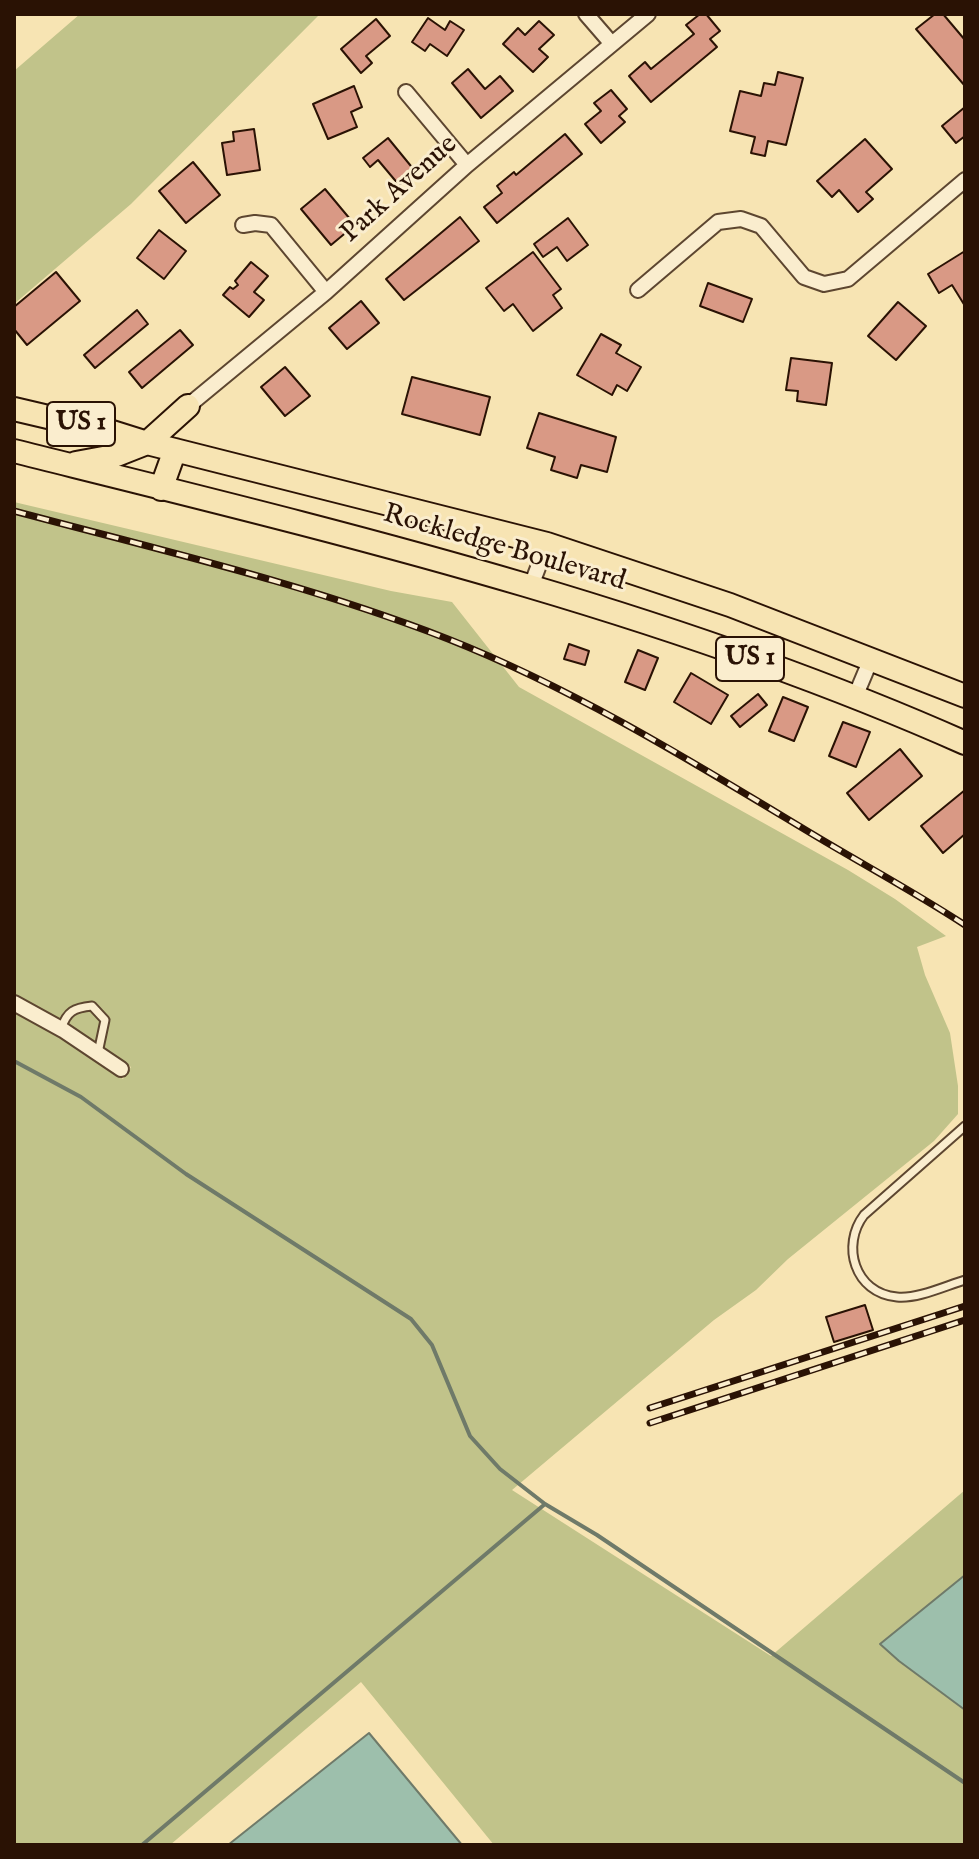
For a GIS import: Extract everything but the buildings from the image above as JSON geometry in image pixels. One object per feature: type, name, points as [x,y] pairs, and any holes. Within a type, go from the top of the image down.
[{"type":"main road","points":[[67,464],[114,456],[147,443],[188,406]]},
{"type":"main road","points":[[188,406],[186,433],[195,447],[209,459]]},
{"type":"main road","name":"Rockledge Boulevard","points":[[14,409],[547,544],[730,605],[965,696]]},
{"type":"main road","points":[[161,489],[175,450]]},
{"type":"main road","name":"Rockledge Boulevard","points":[[14,451],[531,586],[607,609],[855,697],[965,743]]},
{"type":"street","points":[[586,14],[612,44]]},
{"type":"street","name":"Park Avenue","points":[[188,406],[326,292],[467,165],[648,14]]},
{"type":"street","points":[[406,92],[467,165]]},
{"type":"street","points":[[638,290],[718,222],[741,219],[761,226],[804,277],[824,284],[848,279],[965,180]]},
{"type":"street","points":[[243,225],[271,225],[326,292]]},
{"type":"street","points":[[531,586],[547,544]]},
{"type":"street","points":[[855,697],[871,659]]},
{"type":"street","points":[[14,1003],[61,1029],[121,1069]]},
{"type":"lane","points":[[61,1029],[65,1017],[75,1008],[92,1006],[105,1020],[98,1053]]},
{"type":"lane","points":[[965,1126],[864,1215],[851,1241],[852,1257],[865,1282],[897,1297],[965,1280]]},
{"type":"green space","points":[[80,14],[320,14],[131,204],[14,304],[14,71]]},
{"type":"green space","points":[[14,502],[391,591],[452,602],[519,687],[848,870],[946,936],[917,947],[925,975],[950,1033],[958,1086],[958,1114],[934,1141],[512,1490],[771,1656],[965,1490],[965,1575],[953,1585],[899,1661],[965,1710],[965,1845],[494,1845],[361,1682],[170,1845],[14,1845],[14,1012],[60,1037],[123,1079],[131,1067],[66,1023],[14,995]]},
{"type":"shaded area","points":[[965,1575],[965,1710],[880,1644]]},
{"type":"shaded area","points":[[369,1733],[462,1845],[228,1845]]},
{"type":"waterway","points":[[14,1061],[81,1097],[186,1174],[411,1319],[432,1345],[470,1436],[500,1469],[545,1504],[597,1535],[965,1783]]},
{"type":"waterway","points":[[142,1845],[545,1504]]},
{"type":"railway","points":[[14,511],[341,601],[496,659],[680,755],[965,925]]},
{"type":"railway","points":[[650,1408],[965,1306]]},
{"type":"railway","points":[[650,1423],[965,1320]]}]
